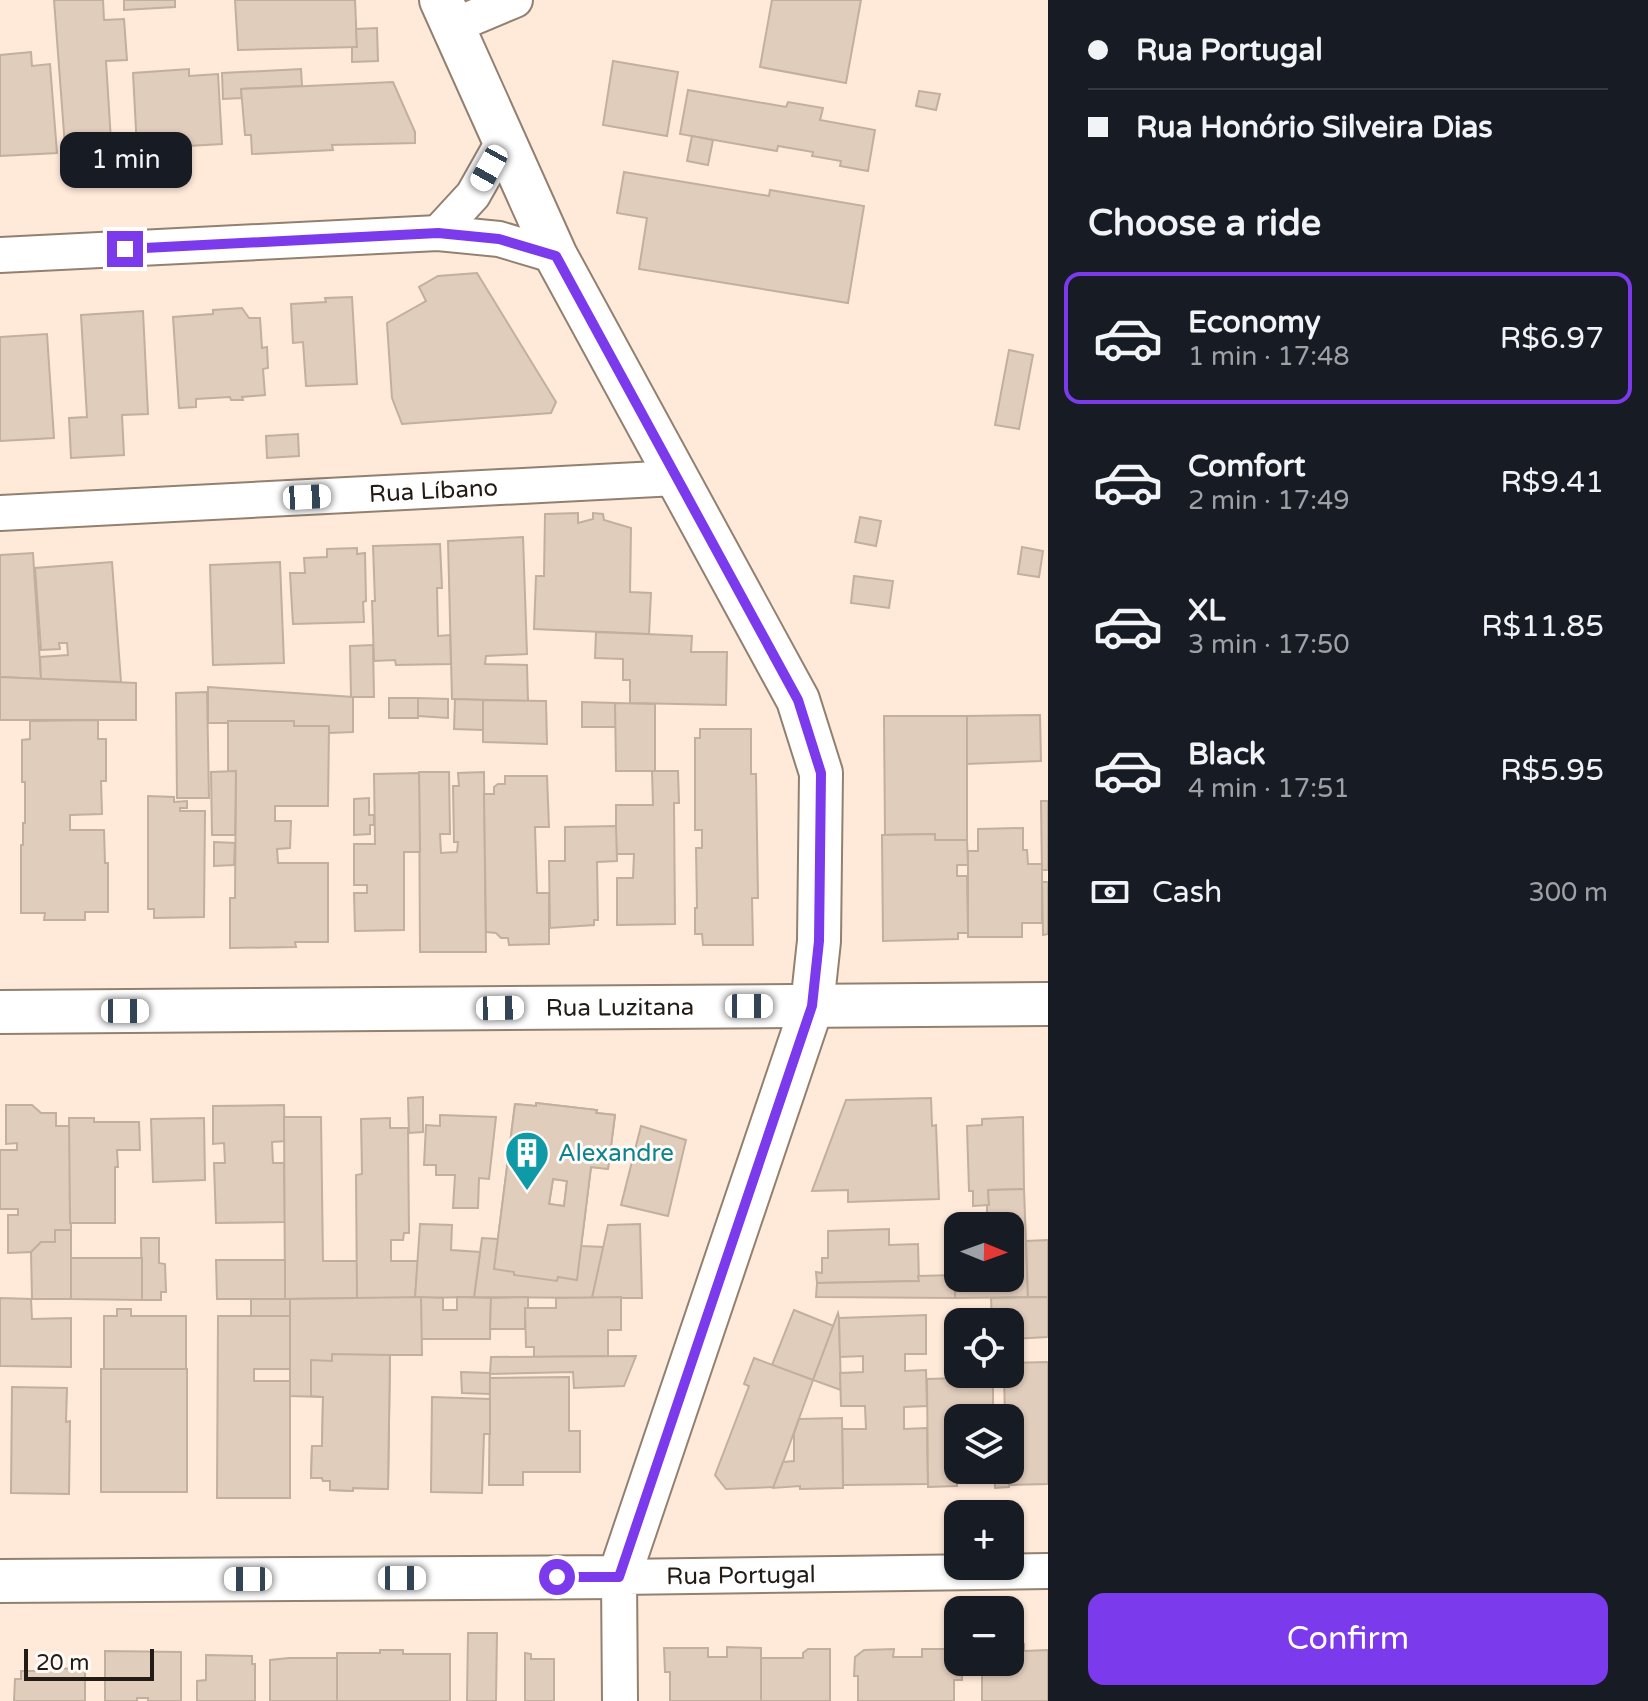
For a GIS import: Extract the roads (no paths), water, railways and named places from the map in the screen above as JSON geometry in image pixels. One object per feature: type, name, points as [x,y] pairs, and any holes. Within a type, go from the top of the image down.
[{"type":"street","points":[[515,0],[447,13],[556,256],[798,700],[821,773],[819,941],[812,1006],[619,1577],[620,1701]]},
{"type":"street","points":[[438,233],[473,195],[504,140]]},
{"type":"street","points":[[0,255],[438,233],[499,239],[556,256]]},
{"type":"street","name":"Rua Líbano","points":[[0,513],[676,478]]},
{"type":"street","name":"Rua Luzitana","points":[[0,1012],[1048,1004]]},
{"type":"street","name":"Rua Portugal","points":[[0,1581],[1048,1571]]},
{"type":"place","name":"Alexandre","points":[[527,1192]]}]
